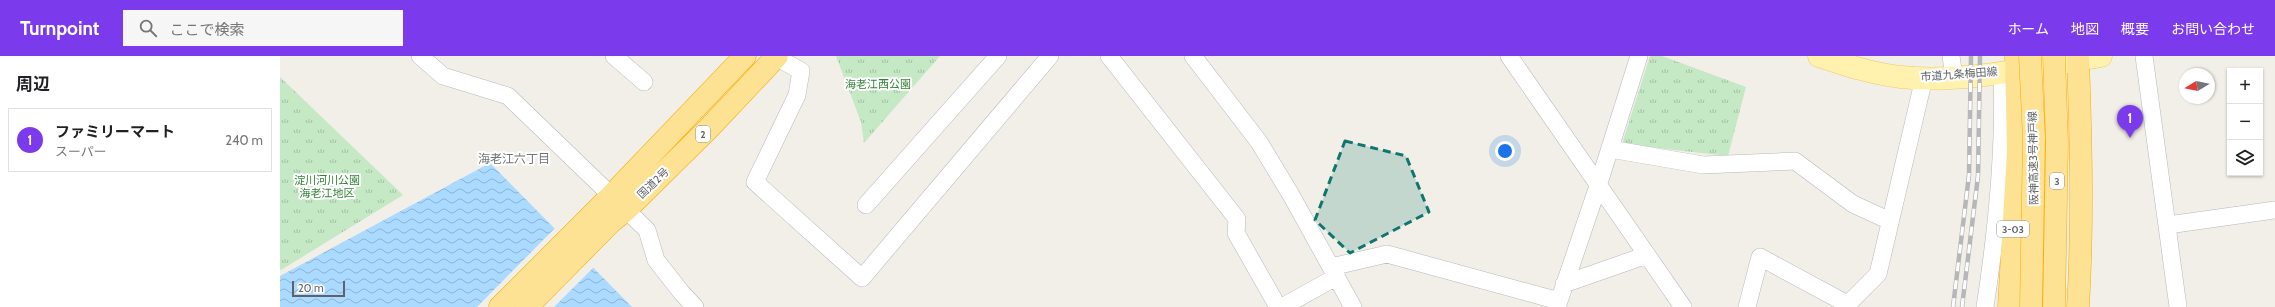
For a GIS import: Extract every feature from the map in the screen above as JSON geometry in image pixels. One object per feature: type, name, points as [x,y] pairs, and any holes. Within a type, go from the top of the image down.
[{"type":"highway","name":"国道2号","points":[[527,307],[745,56]]},
{"type":"highway","name":"3","points":[[2054,56],[2057,143],[2054,307]]},
{"type":"highway","name":"国道2号","points":[[500,307],[612,209],[710,127],[776,57]]},
{"type":"highway","points":[[2078,60],[2082,166],[2082,238],[2078,307]]},
{"type":"highway","name":"3-03","points":[[2009,307],[2018,151],[2016,63]]},
{"type":"highway","name":"阪神高速3号神戸線","points":[[2016,63],[2034,153],[2031,307]]},
{"type":"main road","name":"市道九条梅田線","points":[[1819,56],[1880,74],[1924,78],[1952,66],[2078,60],[2101,56]]},
{"type":"street","points":[[420,56],[443,76],[508,96],[612,209],[647,230],[656,260],[695,307]]},
{"type":"street","points":[[614,56],[644,82]]},
{"type":"street","points":[[866,205],[998,56]]},
{"type":"street","points":[[776,57],[801,71],[797,95],[755,182],[862,278],[1050,56]]},
{"type":"street","points":[[1109,56],[1237,219],[1236,232],[1278,307]]},
{"type":"street","points":[[1193,56],[1259,142],[1291,195],[1353,307]]},
{"type":"street","points":[[1509,56],[1683,307]]},
{"type":"street","points":[[1282,307],[1333,272],[1386,254],[1558,304],[1598,186],[1639,56]]},
{"type":"street","points":[[2144,56],[2178,307]]},
{"type":"street","points":[[1984,307],[2016,63]]},
{"type":"street","points":[[1747,307],[1760,257],[1846,306],[1878,274],[1924,78]]},
{"type":"street","points":[[1610,149],[1703,165],[1795,161],[1853,204],[1890,221]]},
{"type":"street","points":[[2168,225],[2275,210]]},
{"type":"street","points":[[1564,284],[1647,255]]},
{"type":"highlighted area","points":[[1345,141],[1406,156],[1429,212],[1350,253],[1315,220]]},
{"type":"green space","name":"海老江西公園","points":[[836,56],[940,56],[864,143],[861,122]]},
{"type":"green space","points":[[1650,56],[1662,56],[1746,87],[1728,156],[1622,144]]},
{"type":"green space","name":"淀川河川公園 海老江地区","points":[[280,77],[403,195],[281,270],[280,269]]},
{"type":"water","points":[[490,163],[632,307],[280,307],[280,276]]},
{"type":"pier","points":[[556,227],[595,266],[554,307],[477,307]]},
{"type":"railway","points":[[1953,307],[1969,175],[1971,56]]},
{"type":"railway","points":[[1962,307],[1978,176],[1980,56]]},
{"type":"place","name":"ファミリーマート","points":[[2130,138]]},
{"type":"district","name":"海老江六丁目","points":[[514,159]]}]
